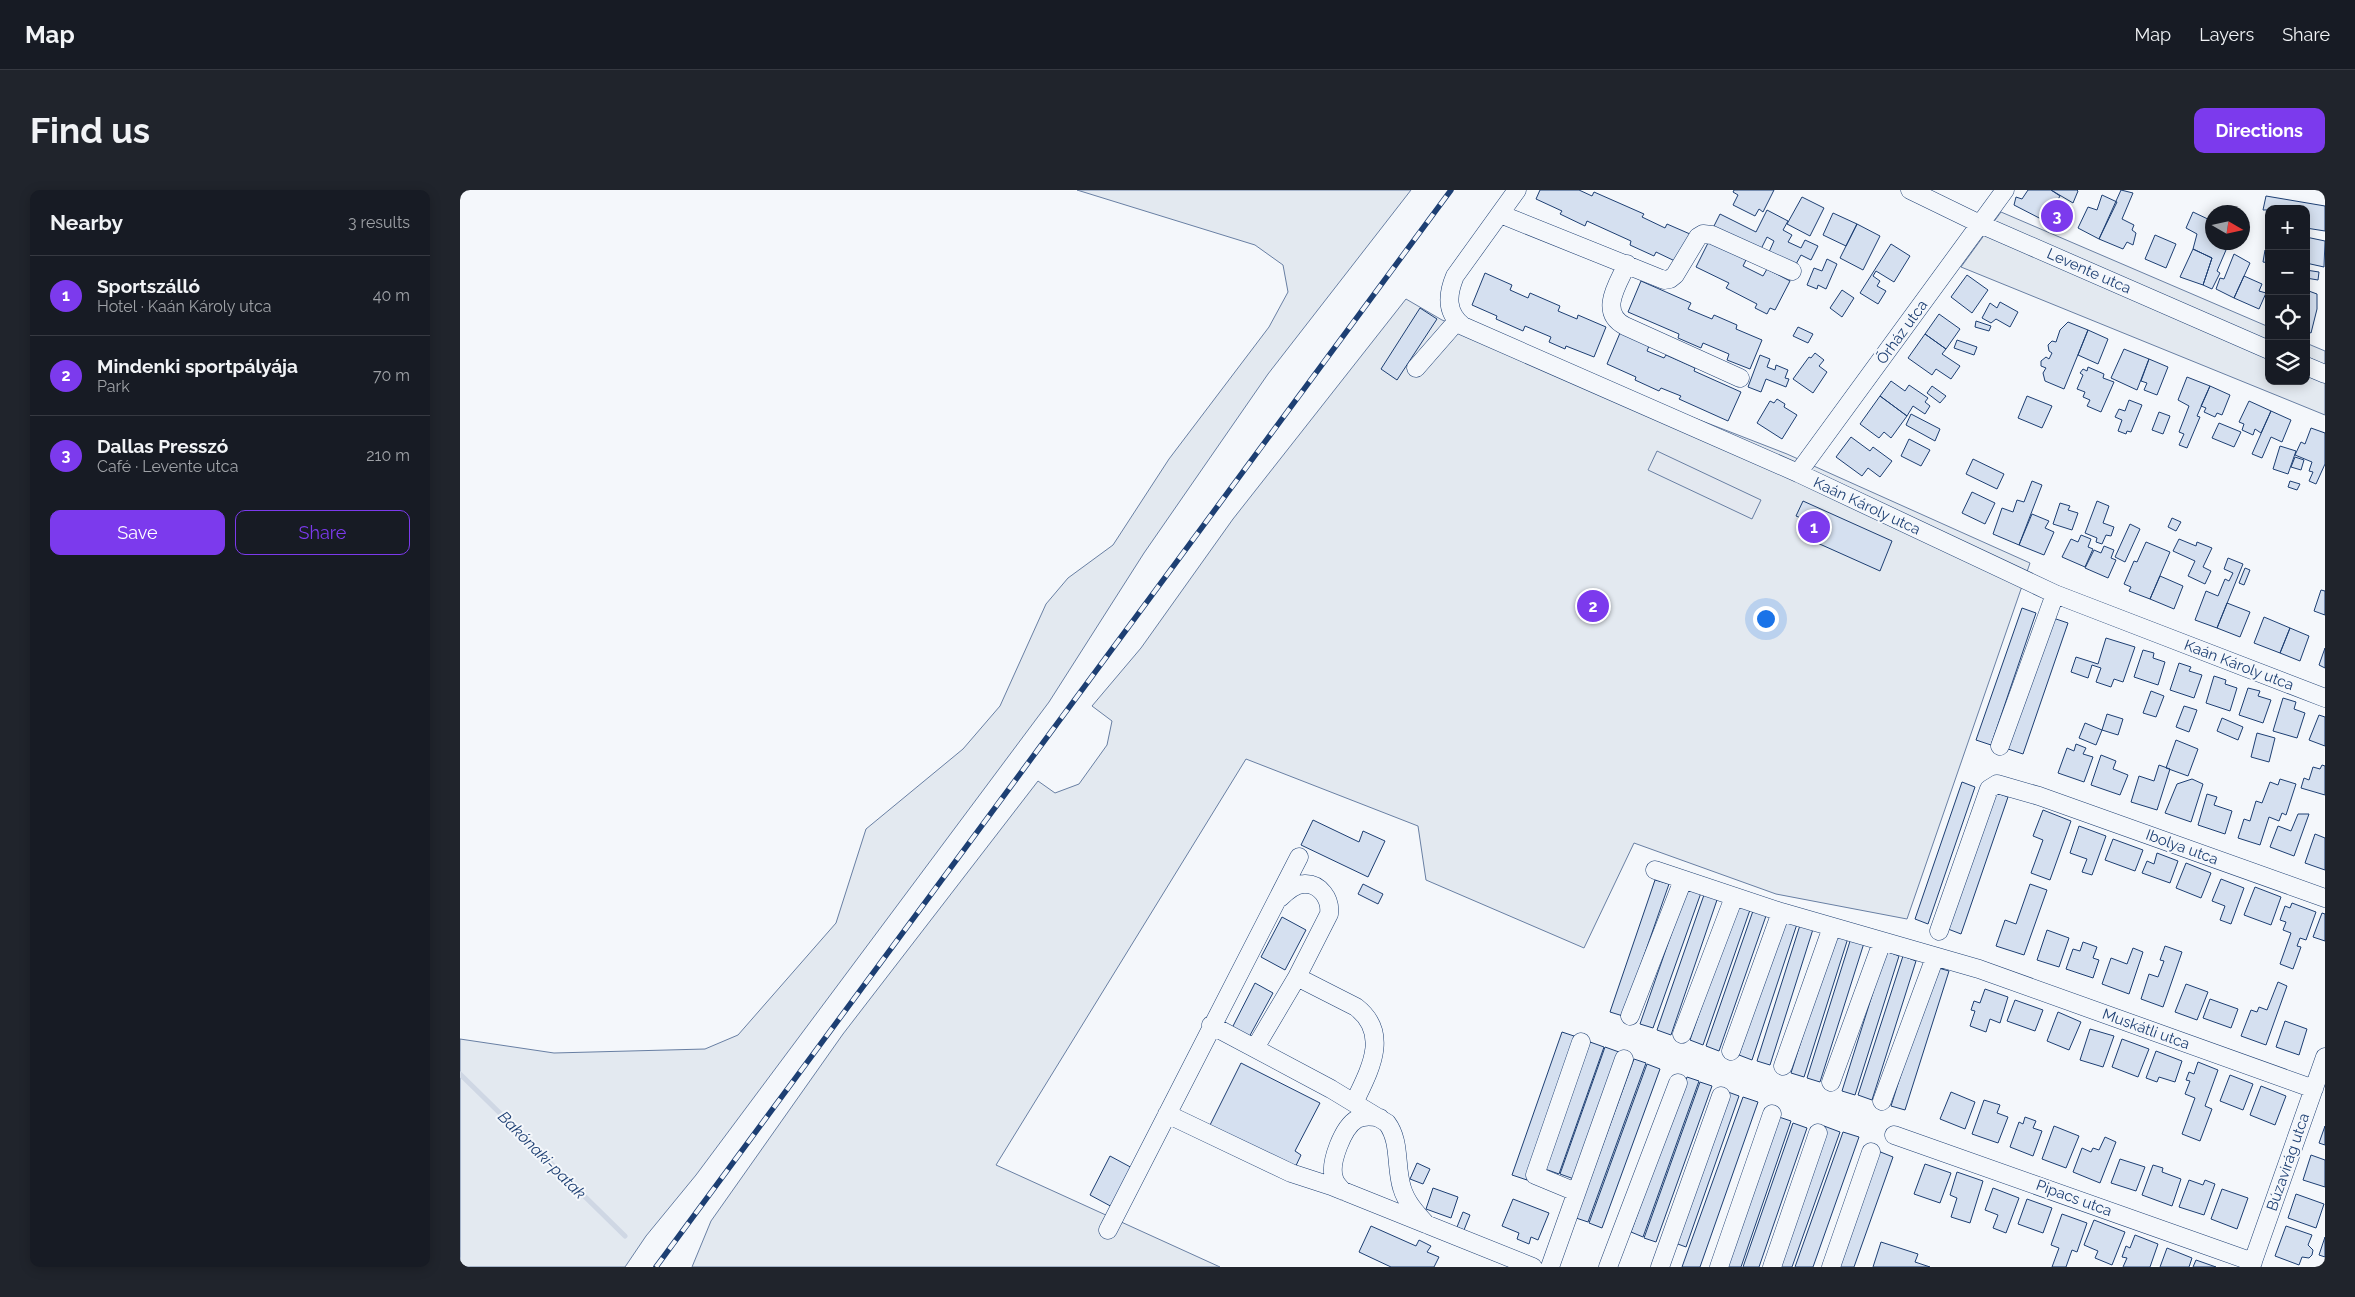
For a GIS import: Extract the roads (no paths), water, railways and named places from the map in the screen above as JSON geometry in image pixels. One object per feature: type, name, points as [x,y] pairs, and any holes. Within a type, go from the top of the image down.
[{"type":"street","points":[[1416,368],[1457,321],[1450,309],[1449,294],[1455,276],[1517,190]]},
{"type":"street","name":"Levente utca","points":[[1910,190],[1980,224],[2265,348]]},
{"type":"street","name":"Őrház utca","points":[[1798,473],[2005,190]]},
{"type":"street","points":[[1500,214],[1664,280],[1670,280],[1675,275],[1698,237],[1707,234],[1792,271]]},
{"type":"street","points":[[1627,264],[1610,301],[1611,311],[1617,320],[1625,326],[1740,378]]},
{"type":"street","name":"Kaán Károly utca","points":[[1457,321],[1798,473],[2055,594],[2325,698]]},
{"type":"street","points":[[2310,368],[2325,374]]},
{"type":"street","points":[[2000,746],[2055,594]]},
{"type":"street","name":"Ibolya utca","points":[[1940,931],[1989,789],[1993,785],[2002,784],[2325,898]]},
{"type":"street","points":[[1108,1230],[1299,857]]},
{"type":"street","name":"Muskátli utca","points":[[1655,870],[1781,912],[1979,969],[2314,1089]]},
{"type":"street","points":[[1630,1016],[1682,880]]},
{"type":"street","points":[[1255,1048],[1297,977],[1329,914],[1330,906],[1321,890],[1304,884],[1294,887],[1276,901]]},
{"type":"street","points":[[1682,1034],[1734,897]]},
{"type":"street","points":[[1731,1051],[1781,912]]},
{"type":"street","points":[[1783,1066],[1832,927]]},
{"type":"street","points":[[1831,1082],[1882,942]]},
{"type":"street","points":[[1882,1101],[1935,957]]},
{"type":"street","points":[[1297,977],[1356,1007],[1364,1014],[1371,1026],[1376,1048],[1374,1059],[1352,1101],[1353,1109],[1348,1129],[1334,1159],[1322,1177],[1309,1179]]},
{"type":"street","points":[[1212,1025],[1381,1118],[1392,1130],[1396,1143],[1399,1174],[1407,1200],[1427,1226]]},
{"type":"street","points":[[1576,1192],[1535,1176],[1581,1042]]},
{"type":"street","name":"Búzavirág utca","points":[[2252,1265],[2325,1057]]},
{"type":"street","points":[[1550,1267],[1624,1059]]},
{"type":"street","points":[[1608,1267],[1678,1083]]},
{"type":"street","points":[[1660,1267],[1721,1096]]},
{"type":"street","points":[[1166,1114],[1291,1173],[1343,1191],[1533,1267]]},
{"type":"street","points":[[1719,1267],[1772,1114]]},
{"type":"street","points":[[1348,1129],[1356,1120],[1367,1116],[1381,1118]]},
{"type":"street","points":[[1772,1267],[1818,1133]]},
{"type":"street","name":"Pipacs utca","points":[[1894,1135],[2252,1265]]},
{"type":"street","points":[[1831,1267],[1871,1152]]},
{"type":"street","points":[[1334,1159],[1332,1170],[1334,1181],[1343,1191]]},
{"type":"waterway","name":"Bakónaki-patak","points":[[460,1074],[625,1236]]},
{"type":"railway","points":[[656,1267],[1451,190]]},
{"type":"place","name":"Dallas Presszó","points":[[2057,216]]},
{"type":"place","name":"Sportszálló","points":[[1814,527]]},
{"type":"place","name":"Mindenki sportpályája","points":[[1593,606]]}]
